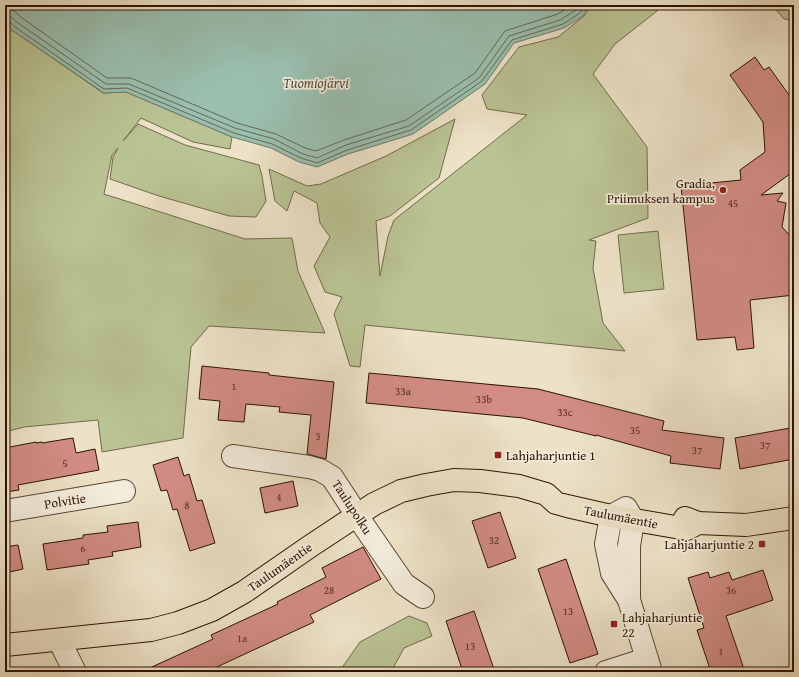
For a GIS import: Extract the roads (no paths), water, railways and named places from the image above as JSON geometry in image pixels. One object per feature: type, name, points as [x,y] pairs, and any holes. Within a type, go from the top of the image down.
[{"type":"main road","name":"Taulumäentie","points":[[5,645],[151,630],[178,623],[212,610],[244,592],[374,504],[401,491],[454,480],[480,481],[519,486],[546,494],[558,489],[623,515],[687,518],[698,523],[746,525],[794,518]]},
{"type":"street","name":"Taulupolku","points":[[233,456],[309,467],[320,470],[332,476],[404,584],[423,596]]},
{"type":"street","name":"Polvitie","points":[[5,511],[124,491]]},
{"type":"street","points":[[606,672],[649,666],[629,600],[612,573],[606,544],[623,515]]},
{"type":"street","points":[[59,640],[74,672]]},
{"type":"water","name":"Tuomiojärvi","points":[[5,5],[589,5],[583,16],[564,28],[514,43],[485,84],[413,134],[348,154],[317,167],[299,162],[271,148],[232,137],[126,92],[104,93],[12,30],[5,23]]},
{"type":"place","name":"Gradia, Priimuksen kampus","points":[[723,190]]},
{"type":"place","name":"Lahjaharjuntie 1","points":[[498,455]]},
{"type":"place","name":"Lahjaharjuntie 2","points":[[762,544]]},
{"type":"place","name":"Lahjaharjuntie 22","points":[[614,624]]}]
